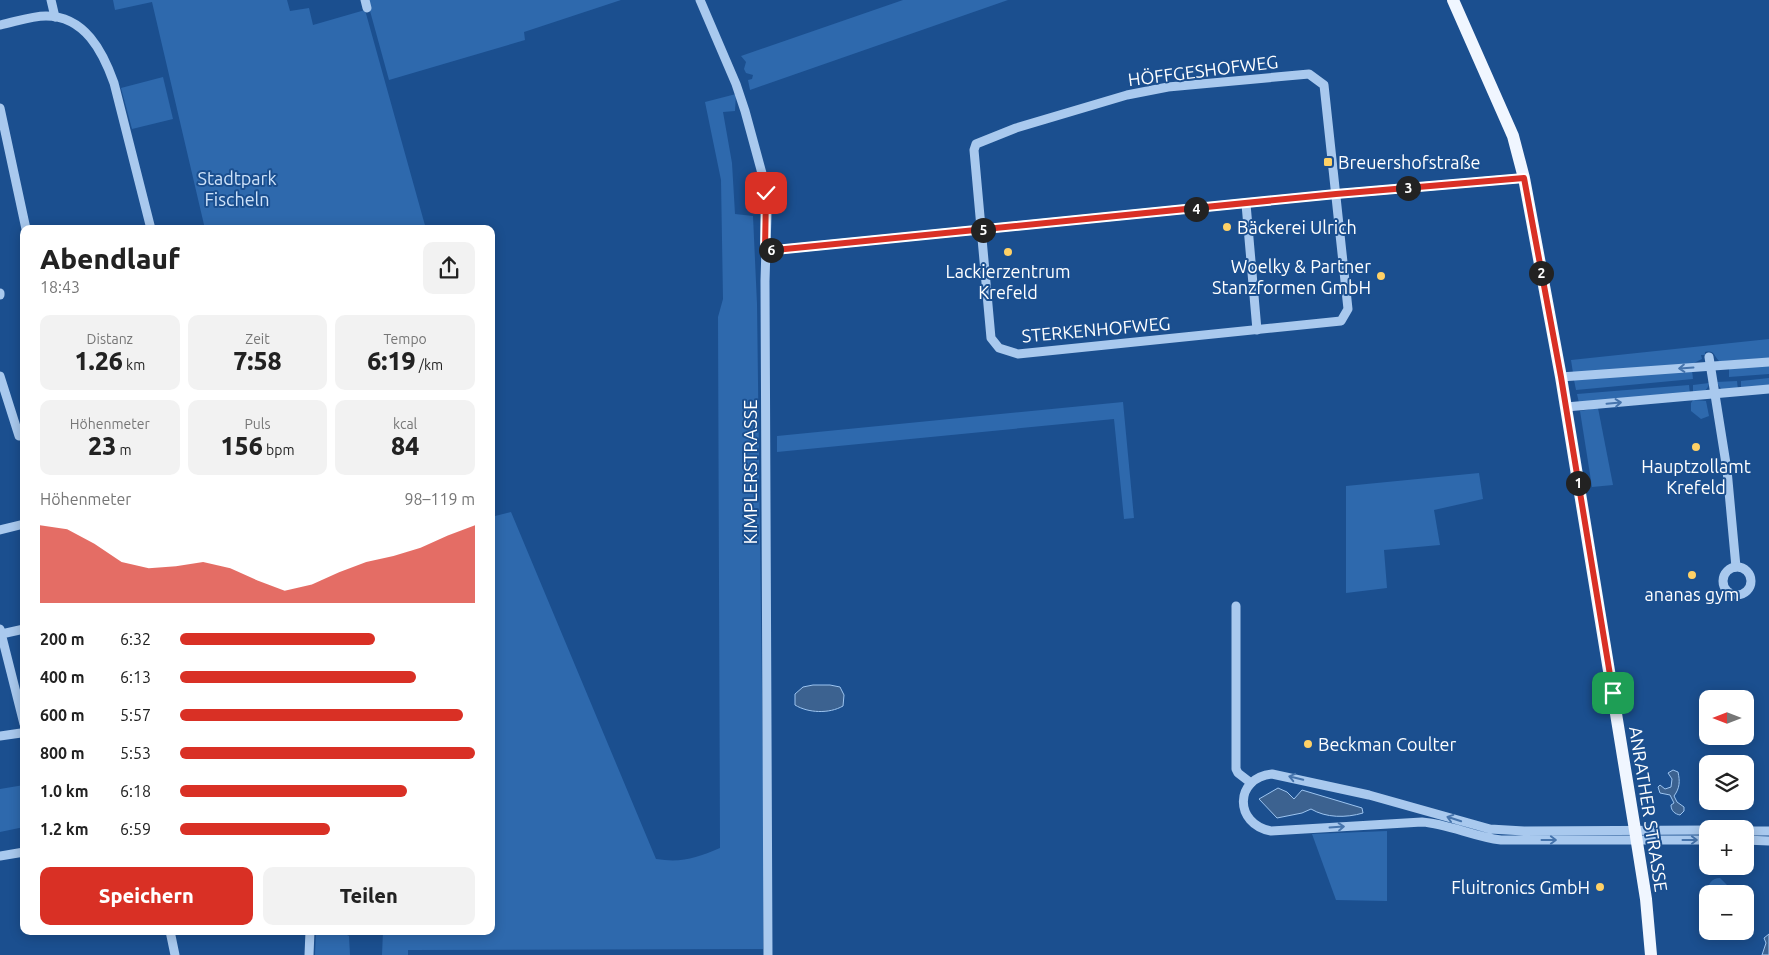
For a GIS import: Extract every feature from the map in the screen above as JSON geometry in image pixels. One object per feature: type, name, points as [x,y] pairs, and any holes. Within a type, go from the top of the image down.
[{"type":"main road","name":"ANRATHER STRASSE","points":[[1453,0],[1494,88],[1513,136],[1524,178],[1561,377],[1636,835],[1646,899],[1651,955]]},
{"type":"street","points":[[51,0],[54,16]]},
{"type":"street","name":"KIMPLERSTRASSE","points":[[700,0],[733,75],[754,142],[766,193],[768,955]]},
{"type":"street","points":[[0,25],[36,17],[54,16],[84,30],[100,51],[108,65],[114,83],[149,225]]},
{"type":"street","name":"HÖFFGESHOFWEG","points":[[981,230],[974,150],[976,144],[1016,128],[1081,108],[1127,95],[1168,87],[1308,74],[1324,86],[1336,194]]},
{"type":"street","points":[[0,108],[25,225]]},
{"type":"street","points":[[765,251],[1336,194],[1524,178]]},
{"type":"street","name":"STERKENHOFWEG","points":[[981,230],[991,338],[999,348],[1018,354],[1257,330],[1341,321],[1348,309],[1336,194]]},
{"type":"street","points":[[1246,204],[1257,330]]},
{"type":"street","points":[[1711,362],[1714,394],[1727,470],[1736,567]]},
{"type":"street","points":[[1561,377],[1711,362],[1769,362]]},
{"type":"street","points":[[0,376],[2,391],[20,436]]},
{"type":"street","points":[[1566,407],[1769,390]]},
{"type":"street","points":[[0,530],[20,525]]},
{"type":"street","points":[[1236,606],[1236,769],[1250,783]]},
{"type":"street","points":[[20,629],[0,631],[20,708]]},
{"type":"street","points":[[0,736],[20,733]]},
{"type":"street","points":[[1501,835],[1408,805],[1286,775],[1264,775],[1250,783],[1245,791],[1244,807],[1249,820],[1262,830],[1285,831],[1422,822],[1441,825],[1475,836],[1636,835],[1699,831]]},
{"type":"street","points":[[1754,831],[1769,831]]},
{"type":"street","points":[[1636,835],[1699,839]]},
{"type":"street","points":[[1754,840],[1769,841]]},
{"type":"street","points":[[0,856],[20,853]]},
{"type":"street","points":[[171,935],[175,955]]},
{"type":"street","points":[[309,955],[310,935]]},
{"type":"green space","name":"Stadtpark Fischeln","points":[[113,0],[287,0],[290,11],[309,8],[313,25],[365,10],[425,225],[204,225],[152,2],[115,10]]},
{"type":"green space","points":[[367,0],[621,0],[524,32],[525,40],[389,80]]},
{"type":"green space","points":[[903,0],[1008,0],[750,90],[748,80],[752,79],[753,75],[746,73],[744,69],[746,62],[741,56]]},
{"type":"green space","points":[[163,77],[173,119],[132,129],[121,88]]},
{"type":"green space","points":[[736,94],[735,111],[723,112],[732,163],[735,214],[753,216],[757,304],[764,850],[763,949],[408,950],[408,955],[382,955],[383,935],[495,935],[495,516],[511,512],[656,859],[689,859],[720,848],[718,317],[723,299],[721,180],[705,102]]},
{"type":"green space","points":[[1769,339],[1769,358],[1719,361],[1712,352],[1705,352],[1705,355],[1701,355],[1702,359],[1692,364],[1573,373],[1571,360]]},
{"type":"green space","points":[[1769,364],[1769,374],[1729,377],[1729,367]]},
{"type":"green space","points":[[1692,370],[1693,379],[1576,390],[1574,380]]},
{"type":"green space","points":[[1769,378],[1769,388],[1741,390],[1741,381]]},
{"type":"green space","points":[[1737,381],[1738,390],[1722,390],[1716,382]]},
{"type":"green space","points":[[1709,383],[1706,390],[1693,394],[1693,385]]},
{"type":"green space","points":[[1689,385],[1690,394],[1579,403],[1577,394]]},
{"type":"green space","points":[[1693,400],[1706,401],[1709,416],[1701,419],[1691,411]]},
{"type":"green space","points":[[1123,402],[1134,518],[1124,519],[1114,419],[777,452],[777,436]]},
{"type":"green space","points":[[1598,408],[1613,485],[1592,487],[1580,411]]},
{"type":"green space","points":[[1479,473],[1483,499],[1434,510],[1440,545],[1384,550],[1387,588],[1346,593],[1346,486]]},
{"type":"green space","points":[[20,786],[20,828],[0,832],[0,789]]},
{"type":"green space","points":[[1387,831],[1387,901],[1336,900],[1312,834]]},
{"type":"green space","points":[[1720,878],[1727,885],[1709,885],[1714,879]]},
{"type":"green space","points":[[316,935],[349,936],[350,955],[315,955]]},
{"type":"shaded area","points":[[813,685],[840,687],[844,695],[843,706],[819,712],[806,710],[795,705],[795,694],[803,687]]},
{"type":"shaded area","points":[[1673,770],[1678,772],[1679,781],[1674,796],[1677,802],[1684,807],[1684,811],[1680,815],[1672,809],[1671,805],[1674,803],[1670,795],[1660,793],[1658,787],[1660,785],[1665,789],[1671,787],[1672,779],[1668,773]]},
{"type":"shaded area","points":[[1278,788],[1287,792],[1294,799],[1302,790],[1362,808],[1363,813],[1350,816],[1336,816],[1323,814],[1311,809],[1302,813],[1277,818],[1259,799]]},
{"type":"shaded area","points":[[1769,934],[1769,955],[1762,955],[1766,943],[1764,938]]},
{"type":"place","name":"Breuershofstraße","points":[[1328,162]]},
{"type":"place","name":"Bäckerei Ulrich","points":[[1227,227]]},
{"type":"place","name":"Lackierzentrum Krefeld","points":[[1008,252]]},
{"type":"place","name":"Woelky & Partner Stanzformen GmbH","points":[[1381,276]]},
{"type":"place","name":"Hauptzollamt Krefeld","points":[[1696,447]]},
{"type":"place","name":"ananas gym","points":[[1692,575]]},
{"type":"place","name":"Beckman Coulter","points":[[1308,744]]},
{"type":"place","name":"Fluitronics GmbH","points":[[1600,887]]},
{"type":"route","points":[[766,193],[765,251],[1336,194],[1524,178],[1561,377],[1613,693]]}]
